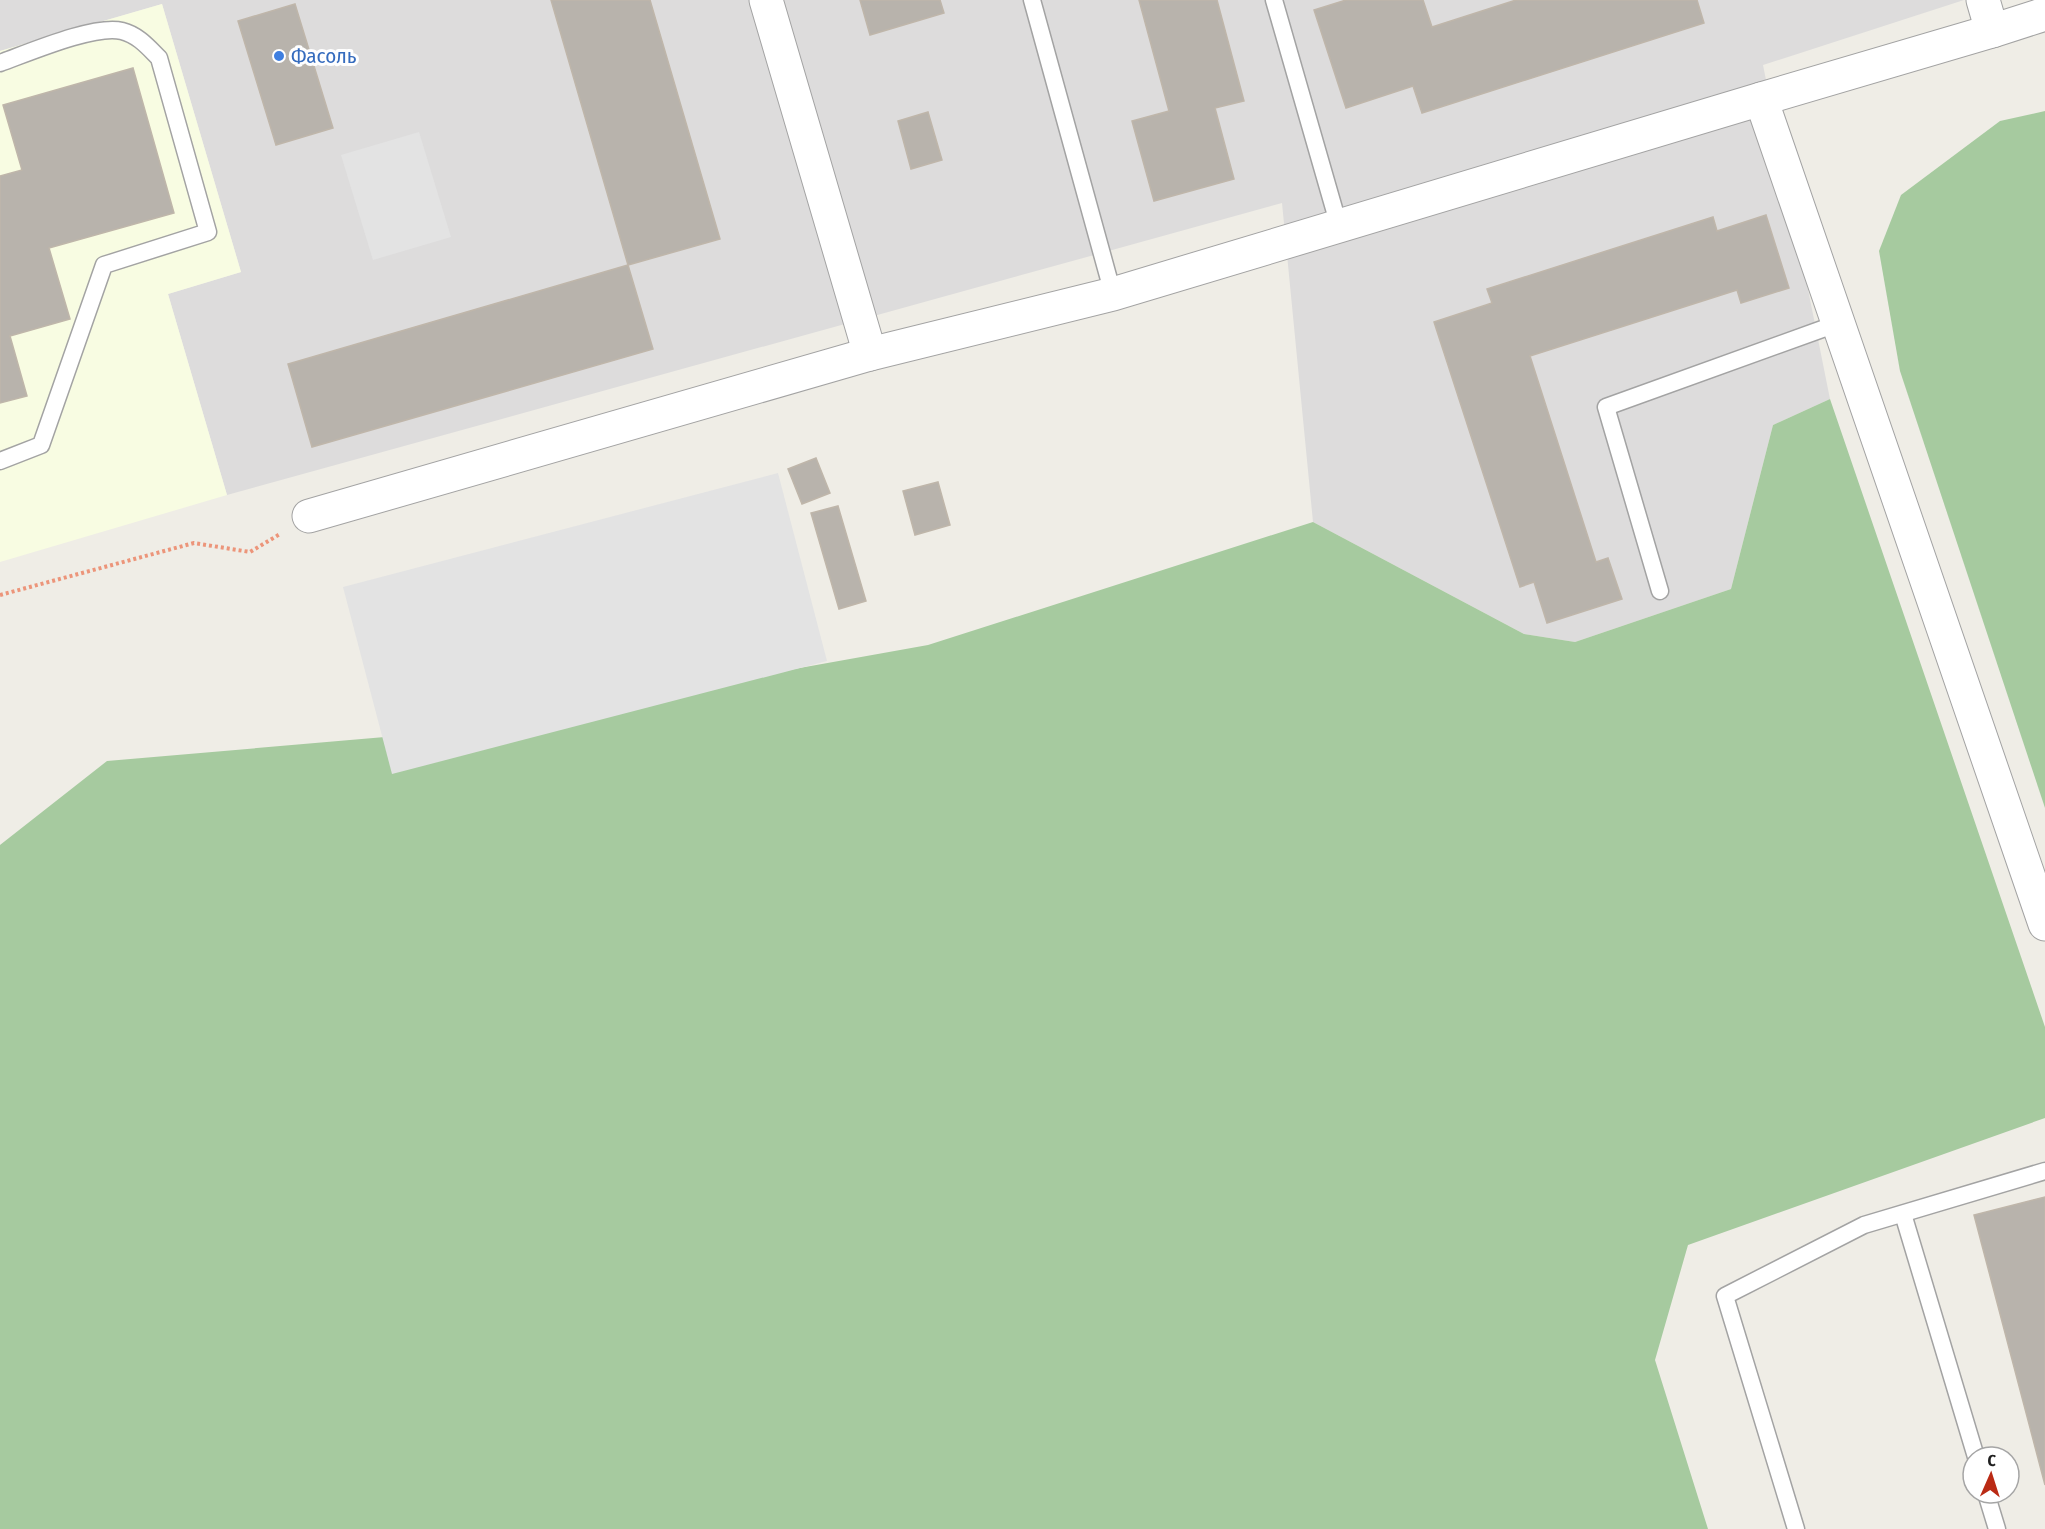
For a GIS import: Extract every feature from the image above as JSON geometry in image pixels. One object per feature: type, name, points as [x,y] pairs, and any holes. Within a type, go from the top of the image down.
[{"type":"street","points":[[766,0],[870,354]]},
{"type":"street","points":[[1983,0],[1992,32]]},
{"type":"street","points":[[309,516],[870,354],[1113,294],[1992,32],[2045,14]]},
{"type":"street","points":[[1761,99],[2045,924]]},
{"type":"lane","points":[[1032,0],[1113,294]]},
{"type":"lane","points":[[1274,0],[1339,226]]},
{"type":"lane","points":[[0,63],[96,31],[122,30],[142,40],[159,58],[208,232],[104,265],[41,445],[0,461]]},
{"type":"lane","points":[[1660,591],[1606,407],[1839,323]]},
{"type":"lane","points":[[1796,1529],[1725,1296],[1864,1225],[2045,1171]]},
{"type":"lane","points":[[1903,1214],[1972,1445]]},
{"type":"lane","points":[[1990,1505],[1997,1529]]},
{"type":"path","points":[[0,595],[194,543],[250,552],[309,516]]},
{"type":"shaded area","points":[[0,0],[1964,0],[1763,65],[1830,399],[1773,425],[1731,589],[1575,642],[1524,634],[1313,522],[1282,203],[227,495],[168,294],[241,272],[162,4],[0,51]]},
{"type":"shaded area","points":[[162,4],[241,272],[168,294],[227,495],[0,562],[0,51]]},
{"type":"shaded area","points":[[419,132],[451,237],[373,260],[341,155]]},
{"type":"shaded area","points":[[778,473],[827,661],[392,774],[343,587]]},
{"type":"green space","points":[[2045,111],[2045,808],[1900,371],[1879,251],[1901,195],[2000,121]]},
{"type":"green space","points":[[1830,399],[2045,1027],[2045,1118],[1688,1245],[1655,1360],[1708,1529],[0,1529],[0,845],[107,761],[443,732],[928,645],[1313,522],[1524,634],[1575,642],[1731,589],[1773,425]]},
{"type":"building","points":[[551,0],[650,0],[720,239],[628,265]]},
{"type":"building","points":[[860,0],[940,0],[944,13],[870,35]]},
{"type":"building","points":[[1139,0],[1217,0],[1244,101],[1215,108],[1234,179],[1154,201],[1132,121],[1169,111]]},
{"type":"building","points":[[1346,0],[1423,0],[1432,27],[1516,0],[1697,0],[1704,23],[1422,113],[1413,86],[1346,108],[1314,10]]},
{"type":"building","points":[[295,4],[333,128],[276,145],[238,21]]},
{"type":"building","points":[[133,68],[174,213],[49,248],[70,319],[10,336],[27,396],[0,403],[0,176],[22,170],[3,105]]},
{"type":"building","points":[[928,112],[942,160],[911,169],[898,121]]},
{"type":"building","points":[[1766,215],[1789,288],[1741,303],[1737,290],[1530,356],[1596,562],[1608,558],[1622,599],[1547,623],[1534,582],[1520,587],[1434,322],[1492,303],[1487,289],[1713,217],[1717,231]]},
{"type":"building","points":[[628,265],[653,349],[312,447],[288,364]]},
{"type":"building","points":[[816,458],[830,493],[802,504],[788,469]]},
{"type":"building","points":[[938,482],[950,525],[915,535],[903,491]]},
{"type":"building","points":[[838,506],[866,601],[839,609],[811,513]]},
{"type":"building","points":[[2045,1197],[2045,1485],[1974,1215]]},
{"type":"place","name":"Фасоль","points":[[279,56]]}]
